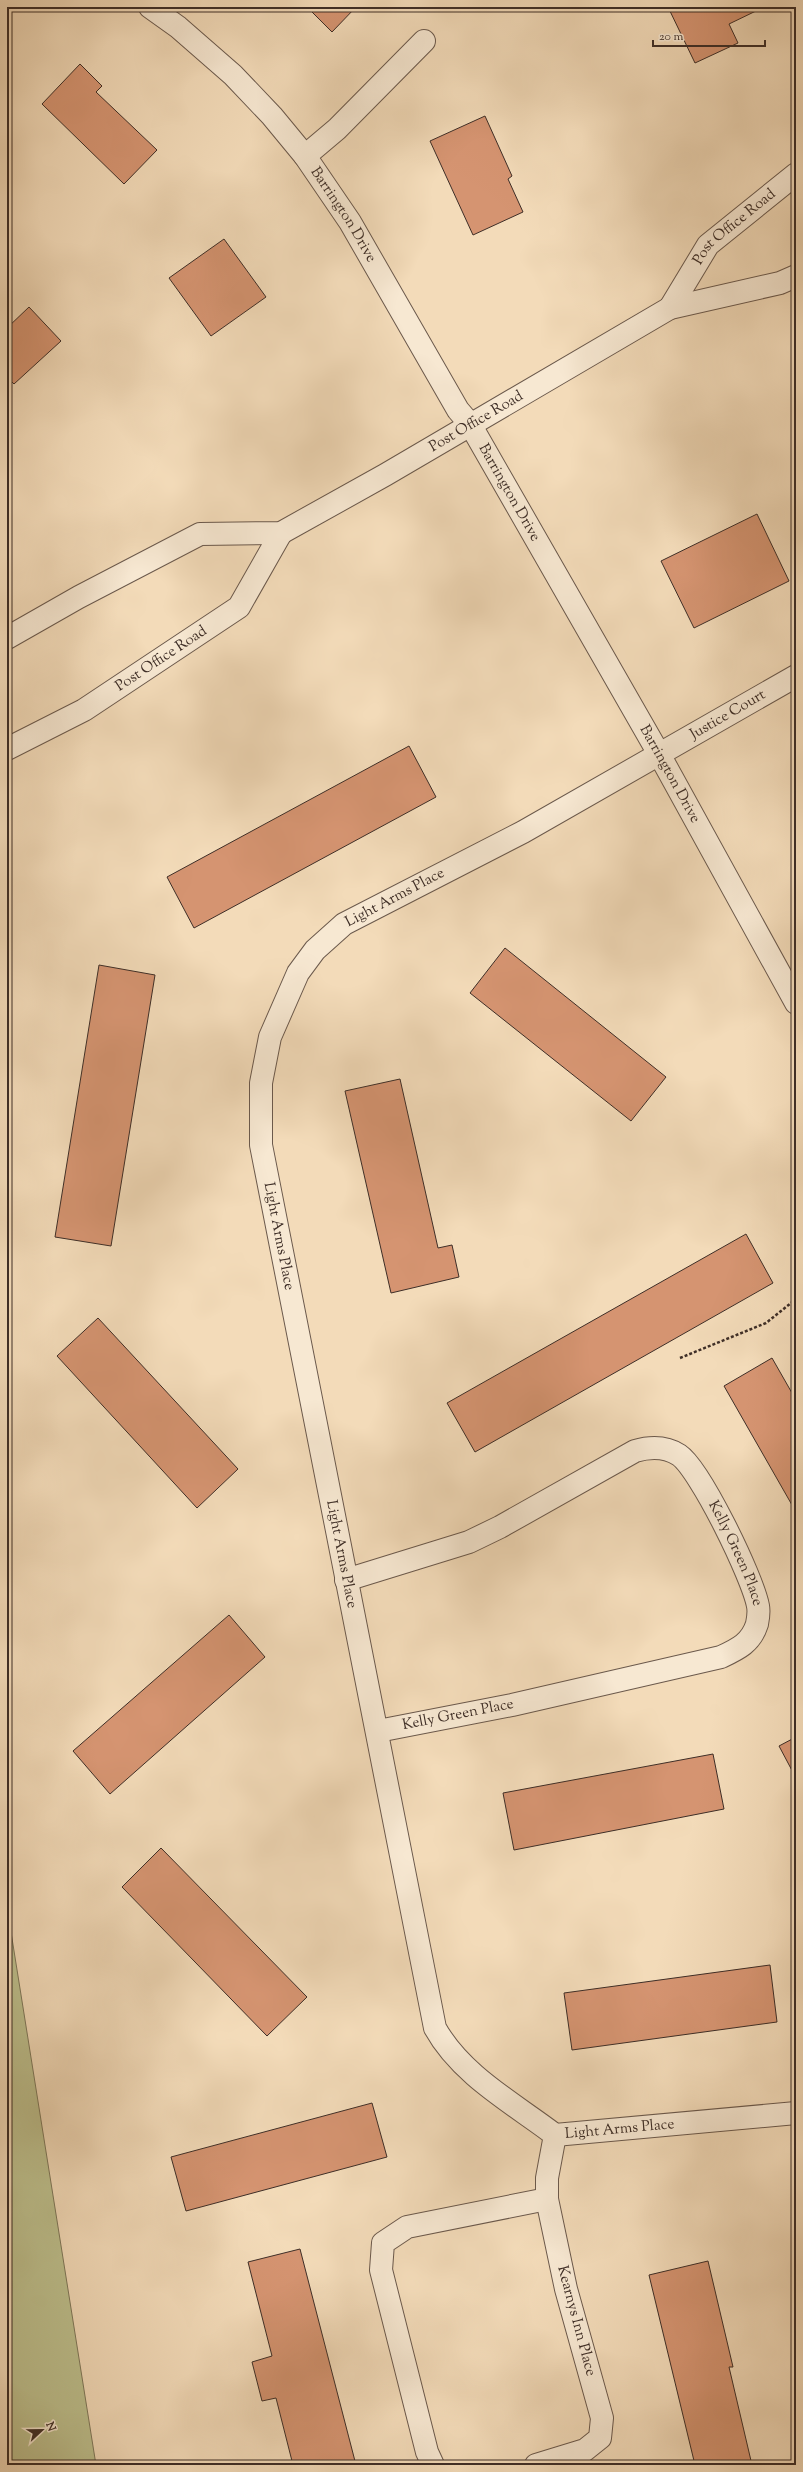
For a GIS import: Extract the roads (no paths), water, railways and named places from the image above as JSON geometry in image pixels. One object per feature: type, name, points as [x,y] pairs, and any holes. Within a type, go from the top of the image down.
[{"type":"street","name":"Barrington Drive","points":[[150,7],[178,27],[237,79],[305,156],[350,222],[458,410],[470,424],[659,754],[796,1003]]},
{"type":"street","points":[[305,156],[337,129],[424,41]]},
{"type":"street","name":"Post Office Road","points":[[670,308],[708,245],[796,174]]},
{"type":"street","name":"Post Office Road","points":[[7,638],[78,596],[200,534],[281,533],[385,475],[670,308],[780,283],[796,276]]},
{"type":"street","name":"Post Office Road","points":[[7,748],[84,710],[239,607],[281,533]]},
{"type":"street","name":"Justice Court","points":[[659,754],[796,676]]},
{"type":"street","name":"Light Arms Place","points":[[659,754],[523,832],[344,924],[315,950],[298,973],[270,1037],[261,1083],[261,1145],[346,1580],[378,1731],[429,2007],[435,2028],[444,2045],[465,2067],[555,2135],[796,2113]]},
{"type":"street","name":"Kelly Green Place","points":[[346,1580],[469,1542],[634,1451],[650,1447],[679,1455],[694,1473],[742,1561],[758,1606],[757,1623],[752,1637],[743,1647],[721,1657],[512,1705],[378,1731]]},
{"type":"street","name":"Kearnys Inn Place","points":[[536,2465],[585,2450],[600,2438],[602,2418],[566,2290],[547,2199],[547,2178],[555,2135]]},
{"type":"street","points":[[433,2465],[427,2452],[381,2270],[383,2243],[407,2227],[547,2199]]}]
